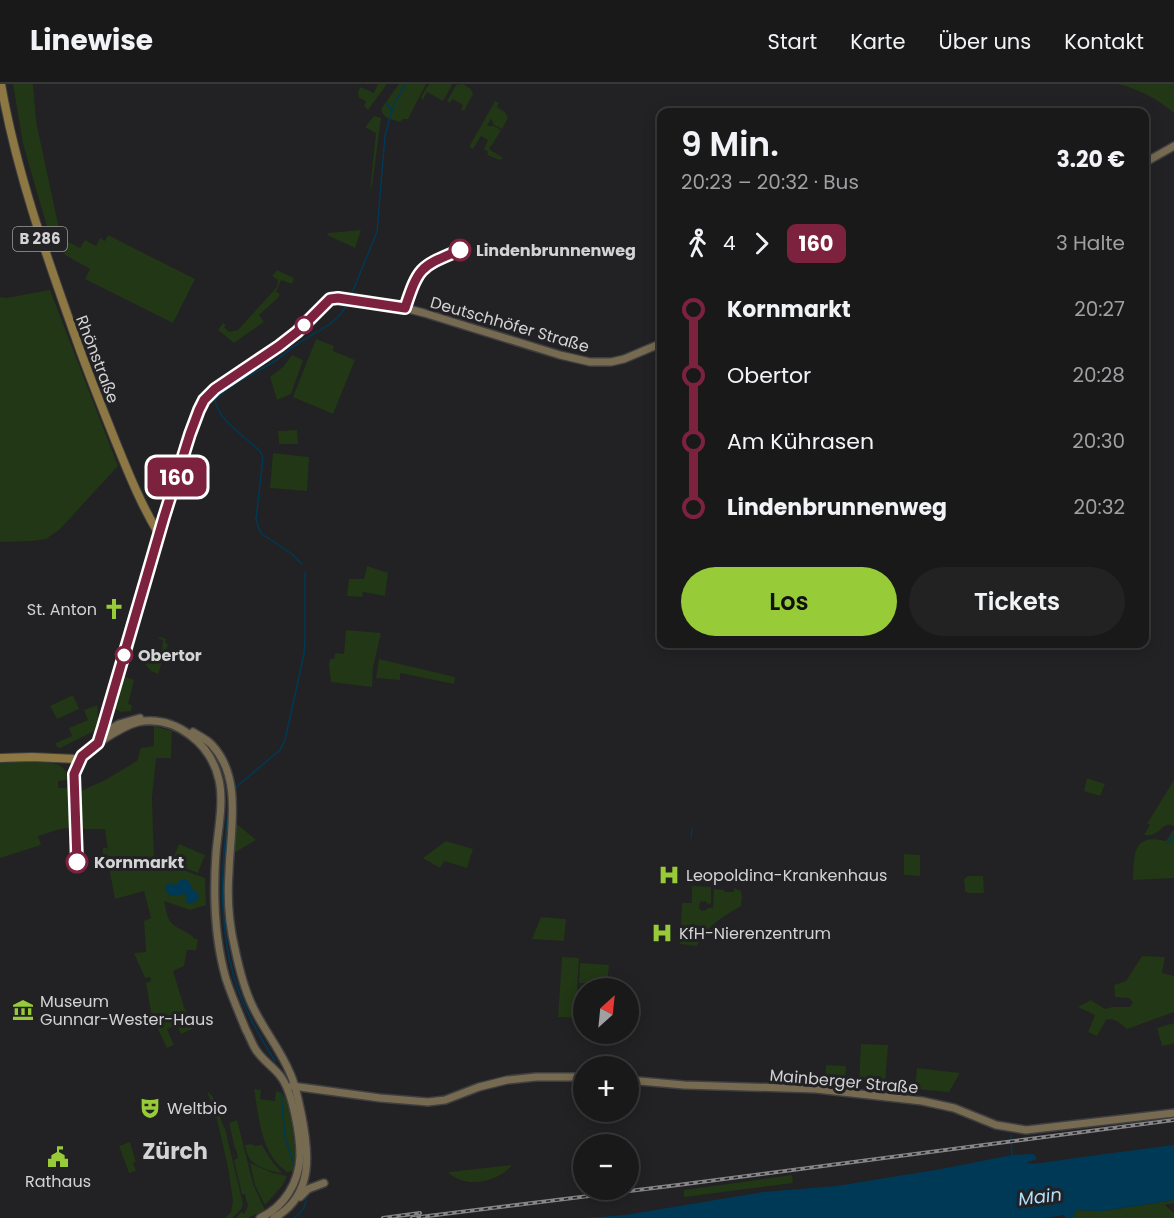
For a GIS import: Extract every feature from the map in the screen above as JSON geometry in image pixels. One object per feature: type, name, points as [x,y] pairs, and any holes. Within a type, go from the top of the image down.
[{"type":"main road","name":"Rhönstraße","points":[[1,84],[25,188],[56,284],[95,391],[132,481],[159,534]]},
{"type":"main road","points":[[1149,160],[1174,146]]},
{"type":"main road","name":"Deutschhöfer Straße","points":[[99,739],[194,420],[207,397],[221,384],[289,338],[327,301],[333,298],[405,308],[590,362],[611,362],[624,359],[657,345]]},
{"type":"main road","points":[[0,758],[79,758],[112,727],[131,719],[147,717],[180,724],[206,740],[220,756],[229,780],[232,809],[228,896],[231,934],[252,1005],[282,1056],[296,1086],[306,1138],[307,1170],[293,1203]]},
{"type":"main road","points":[[99,739],[141,722],[160,722],[175,727],[195,739],[212,760],[219,781],[220,807],[214,901],[220,955],[230,992],[256,1050],[287,1086],[298,1133],[299,1170],[274,1218]]},
{"type":"main road","points":[[220,807],[232,809]]},
{"type":"main road","points":[[269,1064],[277,1063],[282,1056]]},
{"type":"main road","points":[[287,1086],[428,1102],[445,1100],[484,1085],[507,1080],[573,1077]]},
{"type":"main road","name":"Mainberger Straße","points":[[639,1081],[684,1085],[807,1088],[876,1095],[943,1105],[996,1125],[1026,1130],[1174,1113]]},
{"type":"main road","points":[[260,1218],[293,1203],[308,1189],[324,1183]]},
{"type":"green space","points":[[13,84],[33,84],[36,121],[61,238],[80,248],[85,240],[96,246],[100,238],[105,241],[108,235],[195,279],[173,323],[85,279],[90,269],[65,255],[61,239],[52,244],[23,144]]},
{"type":"green space","points":[[378,84],[387,84],[368,110],[364,106],[366,101],[359,98],[358,92],[360,87],[374,93]]},
{"type":"green space","points":[[399,84],[426,84],[408,119],[400,122],[386,117],[381,109]]},
{"type":"green space","points":[[429,84],[452,85],[443,101],[427,92],[423,100],[421,97]]},
{"type":"green space","points":[[463,84],[471,89],[473,94],[464,111],[461,109],[463,105],[453,99],[450,103],[447,101],[456,85]]},
{"type":"green space","points":[[1118,84],[1174,84],[1174,113],[1148,95]]},
{"type":"green space","points":[[495,101],[499,103],[497,107],[505,112],[508,118],[502,129],[494,125],[491,119],[487,126],[494,126],[501,130],[489,149],[503,158],[500,160],[487,155],[488,152],[484,149],[488,140],[481,136],[473,149],[469,147]]},
{"type":"green space","points":[[374,116],[381,118],[370,191],[376,133],[365,127]]},
{"type":"green space","points":[[361,230],[355,248],[327,235],[328,233]]},
{"type":"green space","points":[[277,270],[294,278],[292,284],[281,280],[276,292],[280,294],[278,298],[259,315],[264,322],[234,343],[218,330],[223,323],[229,332],[238,330],[277,287],[278,280],[272,276]]},
{"type":"green space","points":[[50,290],[118,466],[59,530],[46,539],[0,542],[0,297],[6,298]]},
{"type":"green space","points":[[316,339],[334,346],[333,351],[355,360],[333,414],[293,397]]},
{"type":"green space","points":[[292,355],[303,360],[291,394],[277,400],[270,377],[283,367]]},
{"type":"green space","points":[[297,430],[298,444],[279,444],[278,431]]},
{"type":"green space","points":[[273,453],[309,457],[307,491],[270,488]]},
{"type":"green space","points":[[367,566],[388,573],[385,596],[363,592],[362,597],[347,596],[349,579],[364,579]]},
{"type":"green space","points":[[346,630],[381,633],[373,667],[372,687],[331,682],[330,659],[334,659],[335,653],[344,654]]},
{"type":"green space","points":[[157,638],[166,639],[165,643],[168,644],[158,674],[146,665],[148,660],[156,657],[153,651],[155,647],[154,651],[159,653],[162,650],[163,640]]},
{"type":"green space","points":[[379,659],[455,677],[454,684],[400,673],[400,680],[376,678]]},
{"type":"green space","points":[[123,676],[134,680],[128,704],[132,705],[131,711],[121,712],[116,709],[115,705]]},
{"type":"green space","points":[[73,695],[79,709],[57,719],[50,706]]},
{"type":"green space","points":[[97,705],[99,720],[94,731],[60,748],[57,747],[55,741],[56,743],[72,736],[69,728],[88,720],[84,710]]},
{"type":"green space","points":[[154,726],[172,731],[171,758],[156,758],[152,798],[154,859],[205,878],[206,905],[190,910],[164,901],[170,921],[198,939],[196,950],[187,950],[184,966],[173,971],[184,1007],[194,1028],[181,1034],[177,1025],[167,1029],[174,1045],[167,1048],[151,1012],[146,983],[151,981],[150,977],[145,978],[134,953],[146,952],[144,921],[151,918],[144,891],[115,899],[109,868],[106,868],[104,864],[97,865],[96,861],[102,860],[103,848],[107,848],[108,852],[105,829],[82,829],[81,791],[137,761],[141,748],[154,746]]},
{"type":"green space","points":[[29,761],[54,763],[67,773],[68,780],[58,781],[58,788],[69,788],[71,828],[38,836],[41,845],[0,858],[0,763]]},
{"type":"green space","points":[[1087,778],[1105,784],[1100,796],[1084,791]]},
{"type":"green space","points":[[1174,780],[1174,826],[1166,825],[1155,834],[1144,835],[1150,825],[1147,823]]},
{"type":"green space","points":[[237,824],[256,840],[234,853]]},
{"type":"green space","points":[[1174,829],[1174,878],[1133,880],[1135,854],[1141,843],[1155,839],[1166,841]]},
{"type":"green space","points":[[446,841],[473,849],[467,868],[444,861],[440,868],[423,858]]},
{"type":"green space","points":[[179,844],[205,855],[198,873],[171,863]]},
{"type":"green space","points":[[904,854],[920,855],[920,876],[904,875]]},
{"type":"green space","points":[[968,876],[983,876],[984,893],[965,891],[964,879]]},
{"type":"green space","points":[[692,886],[711,887],[711,903],[700,902],[699,908],[702,911],[713,908],[714,889],[734,892],[734,888],[741,891],[742,896],[741,906],[710,928],[697,946],[680,944],[682,903],[692,903]]},
{"type":"green space","points":[[541,917],[566,919],[564,941],[532,939]]},
{"type":"green space","points":[[1142,956],[1165,957],[1162,973],[1174,976],[1174,1012],[1127,1029],[1115,1020],[1109,1019],[1106,1020],[1097,1036],[1088,1032],[1095,1015],[1078,1007],[1091,1000],[1105,1009],[1130,1007],[1133,1002],[1129,998],[1115,997],[1114,985],[1126,981]]},
{"type":"green space","points":[[562,957],[579,958],[578,978],[573,978],[573,1018],[558,1017]]},
{"type":"green space","points":[[580,963],[609,965],[608,978],[579,978]]},
{"type":"green space","points":[[1174,1023],[1173,1044],[1162,1046],[1157,1028]]},
{"type":"green space","points":[[861,1044],[888,1045],[885,1085],[859,1083]]},
{"type":"green space","points":[[826,1065],[846,1066],[845,1082],[825,1080]]},
{"type":"green space","points":[[917,1068],[960,1073],[949,1092],[915,1089]]},
{"type":"green space","points":[[254,1089],[261,1090],[260,1099],[275,1101],[276,1091],[284,1096],[293,1131],[295,1161],[292,1171],[287,1172],[281,1167],[265,1142]]},
{"type":"green space","points":[[207,1091],[214,1099],[225,1129],[243,1204],[232,1218],[225,1218],[231,1212],[233,1201],[216,1115]]},
{"type":"green space","points":[[237,1120],[253,1184],[265,1210],[248,1218],[236,1218],[241,1212],[244,1214],[248,1206],[245,1194],[242,1194],[234,1160],[238,1158],[229,1123]]},
{"type":"green space","points":[[130,1142],[136,1162],[133,1163],[136,1171],[129,1173],[119,1146]]},
{"type":"green space","points":[[245,1145],[262,1145],[282,1173],[265,1169],[253,1162],[248,1156]]},
{"type":"green space","points":[[250,1163],[273,1173],[287,1176],[282,1186],[265,1205],[255,1185]]},
{"type":"green space","points":[[512,1165],[498,1176],[481,1182],[463,1181],[448,1172]]},
{"type":"green space","points":[[792,1175],[793,1183],[684,1197],[684,1190]]},
{"type":"green space","points":[[1174,1200],[1174,1203],[1165,1205],[1174,1213],[1174,1218],[1073,1218],[1076,1210],[1103,1211]]},
{"type":"water","points":[[183,879],[189,882],[199,898],[191,904],[185,901],[187,896],[185,894],[176,896],[166,891],[165,887],[170,883],[176,885]]},
{"type":"water","name":"Main","points":[[1174,1145],[1174,1200],[1103,1211],[1077,1210],[1073,1218],[1066,1218],[1064,1215],[1044,1218],[584,1218],[625,1215],[763,1192],[836,1186],[1012,1155],[1034,1154],[1037,1159],[1026,1163],[1033,1164]]},
{"type":"waterway","points":[[350,298],[377,232],[385,136],[392,110],[406,84]]},
{"type":"waterway","points":[[386,103],[392,112]]},
{"type":"waterway","points":[[302,564],[292,554],[262,534],[259,529],[256,519],[263,458],[260,451],[226,421],[215,400],[236,383],[275,361],[298,343],[328,325],[348,302]]},
{"type":"waterway","points":[[235,788],[280,750],[285,740],[304,654],[305,573]]},
{"type":"waterway","points":[[228,813],[223,860],[223,908],[229,955],[242,1000],[275,1061]]},
{"type":"waterway","points":[[691,838],[692,829]]},
{"type":"waterway","points":[[1168,843],[1174,834]]},
{"type":"waterway","points":[[281,1093],[285,1137],[294,1165]]},
{"type":"waterway","points":[[1011,1135],[1012,1155]]},
{"type":"waterway","points":[[294,1218],[303,1208],[306,1195]]},
{"type":"railway","points":[[412,1218],[1174,1120]]},
{"type":"railway","points":[[383,1218],[420,1213]]},
{"type":"bus line","name":"160","points":[[77,862],[74,774],[82,756],[98,743],[164,517],[194,420],[204,400],[221,384],[289,338],[330,299],[338,298],[405,308],[415,278],[420,271],[434,261],[460,250]]},
{"type":"place","name":"Lindenbrunnenweg","points":[[460,250]]},
{"type":"place","name":"St. Anton","points":[[114,609]]},
{"type":"place","name":"Obertor","points":[[124,655]]},
{"type":"place","name":"Kornmarkt","points":[[77,862]]},
{"type":"place","name":"Leopoldina-Krankenhaus","points":[[669,875]]},
{"type":"place","name":"KfH-Nierenzentrum","points":[[662,933]]},
{"type":"place","name":"Museum Gunnar-Wester-Haus","points":[[23,1010]]},
{"type":"place","name":"Weltbio","points":[[150,1108]]},
{"type":"place","name":"Rathaus","points":[[58,1157]]},
{"type":"district","name":"Zürch","points":[[175,1151]]}]
